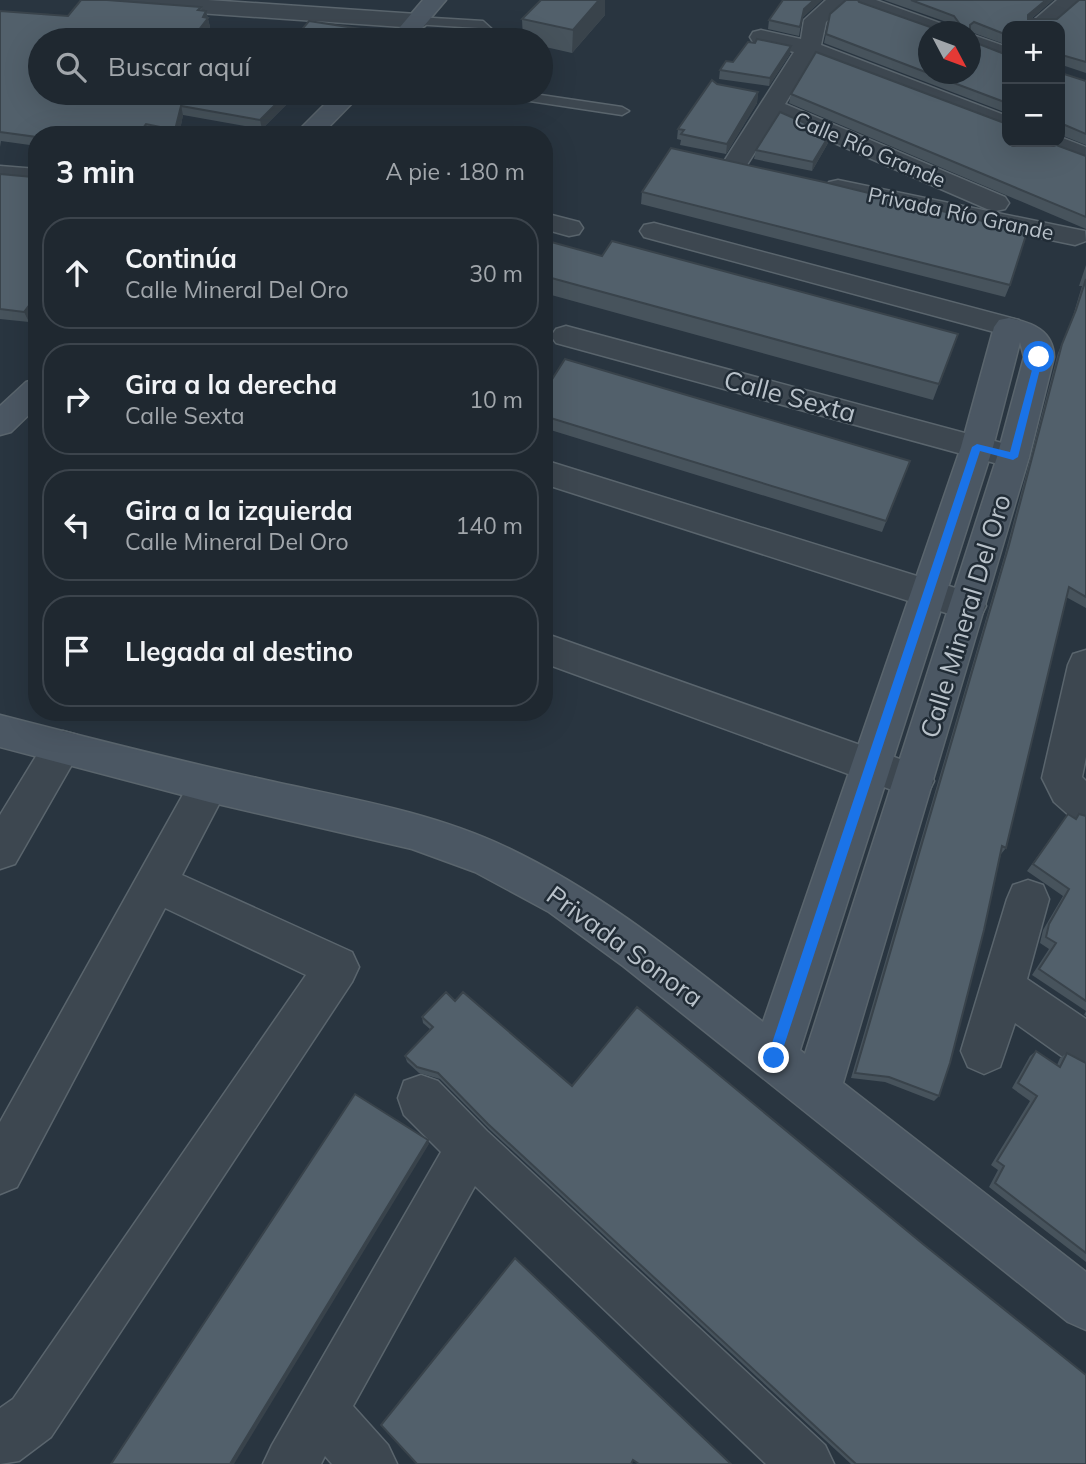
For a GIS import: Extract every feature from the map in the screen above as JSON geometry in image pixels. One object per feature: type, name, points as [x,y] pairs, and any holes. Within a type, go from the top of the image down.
[{"type":"street","points":[[112,0],[417,21]]},
{"type":"street","points":[[411,28],[435,0]]},
{"type":"street","points":[[761,172],[721,163],[765,99],[808,48],[813,37],[815,20],[839,0]]},
{"type":"street","points":[[904,18],[928,0]]},
{"type":"street","points":[[1044,21],[1071,0]]},
{"type":"street","points":[[866,4],[918,23]]},
{"type":"street","points":[[761,37],[808,48],[1002,123]]},
{"type":"street","points":[[981,44],[1002,52]]},
{"type":"street","name":"Calle Río Grande","points":[[765,99],[1081,239]]},
{"type":"street","points":[[315,126],[337,105]]},
{"type":"street","points":[[1062,147],[1086,156]]},
{"type":"street","points":[[0,174],[28,176]]},
{"type":"street","name":"Privada Río Grande","points":[[816,183],[1081,239]]},
{"type":"street","points":[[654,231],[1009,327]]},
{"type":"street","name":"Calle Mineral Del Oro","points":[[774,1058],[977,447],[1009,327],[1031,335],[1039,348],[1013,457],[817,1091]]},
{"type":"street","name":"Calle Sexta","points":[[566,336],[1013,457]]},
{"type":"street","points":[[0,424],[28,398]]},
{"type":"street","points":[[553,475],[968,606]]},
{"type":"street","points":[[553,651],[914,781]]},
{"type":"street","points":[[1086,665],[1062,778],[1068,790],[1086,806]]},
{"type":"street","name":"Privada Sonora","points":[[0,731],[209,785],[412,831],[489,859],[564,898],[638,951],[1086,1304]]},
{"type":"street","points":[[0,851],[63,747]]},
{"type":"street","points":[[0,1170],[209,785]]},
{"type":"street","points":[[0,1442],[32,1419],[337,967],[156,883]]},
{"type":"street","points":[[984,1051],[1028,899]]},
{"type":"street","points":[[1003,988],[1086,1046]]},
{"type":"street","points":[[421,1098],[470,1148],[806,1464]]},
{"type":"street","points":[[292,1464],[470,1148]]},
{"type":"street","points":[[321,1411],[369,1464]]},
{"type":"lane","points":[[417,21],[483,25],[486,28]]},
{"type":"lane","points":[[553,101],[622,111]]},
{"type":"building","points":[[81,0],[107,0],[201,7],[198,10],[206,11],[203,17],[208,18],[200,28],[28,28],[28,105],[275,105],[260,120],[181,106],[176,126],[28,126],[28,136],[0,132],[0,11],[68,16]]},
{"type":"building","points":[[541,0],[599,0],[573,30],[522,19]]},
{"type":"building","points":[[783,0],[814,0],[804,9],[800,27],[769,20]]},
{"type":"building","points":[[846,0],[858,0],[918,23],[918,69],[826,34],[830,14]]},
{"type":"building","points":[[911,0],[1046,0],[1028,15],[1028,19],[1057,19],[1079,0],[1086,0],[1086,62],[1065,56],[1065,21],[1002,21],[1002,33],[981,25],[981,21],[958,21],[954,16]]},
{"type":"building","points":[[309,21],[354,28],[303,28]]},
{"type":"building","points":[[757,39],[791,46],[770,78],[720,70],[726,61],[733,62],[748,42],[755,43]]},
{"type":"building","points":[[981,45],[1002,53],[1002,101],[957,84],[981,84]]},
{"type":"building","points":[[816,52],[1002,122],[1002,147],[1062,147],[1086,156],[1086,217],[791,94]]},
{"type":"building","points":[[1065,74],[1086,81],[1086,134],[1065,125]]},
{"type":"building","points":[[712,80],[717,84],[758,92],[727,144],[681,134],[684,130],[678,129]]},
{"type":"building","points":[[780,112],[830,134],[813,162],[756,150]]},
{"type":"building","points":[[671,148],[1027,232],[1010,285],[642,192]]},
{"type":"building","points":[[0,174],[28,177],[28,307],[24,312],[0,309]]},
{"type":"building","points":[[612,241],[958,334],[939,384],[553,278],[553,242],[602,256]]},
{"type":"building","points":[[1086,279],[1086,597],[1069,587],[1006,848],[1002,846],[984,930],[939,1096],[889,1077],[855,1073],[1009,545],[1062,344]]},
{"type":"building","points":[[565,359],[910,461],[886,521],[553,419],[553,378]]},
{"type":"building","points":[[1068,814],[1076,819],[1079,814],[1086,816],[1086,1001],[1039,969],[1056,943],[1046,937],[1049,924],[1069,889],[1033,864]]},
{"type":"building","points":[[446,992],[455,1001],[463,992],[572,1086],[637,1007],[1086,1375],[1086,1464],[856,1464],[488,1124],[438,1073],[417,1067],[405,1056],[433,1027],[422,1017]]},
{"type":"building","points":[[1036,1051],[1060,1067],[1067,1053],[1086,1063],[1086,1253],[995,1183],[1004,1166],[997,1161],[1037,1096],[1018,1083]]},
{"type":"building","points":[[355,1094],[428,1140],[230,1464],[111,1464]]},
{"type":"building","points":[[515,1258],[731,1464],[639,1464],[633,1460],[631,1464],[417,1464],[381,1425]]},
{"type":"route","points":[[774,1058],[977,447],[1013,457],[1039,357]]}]
